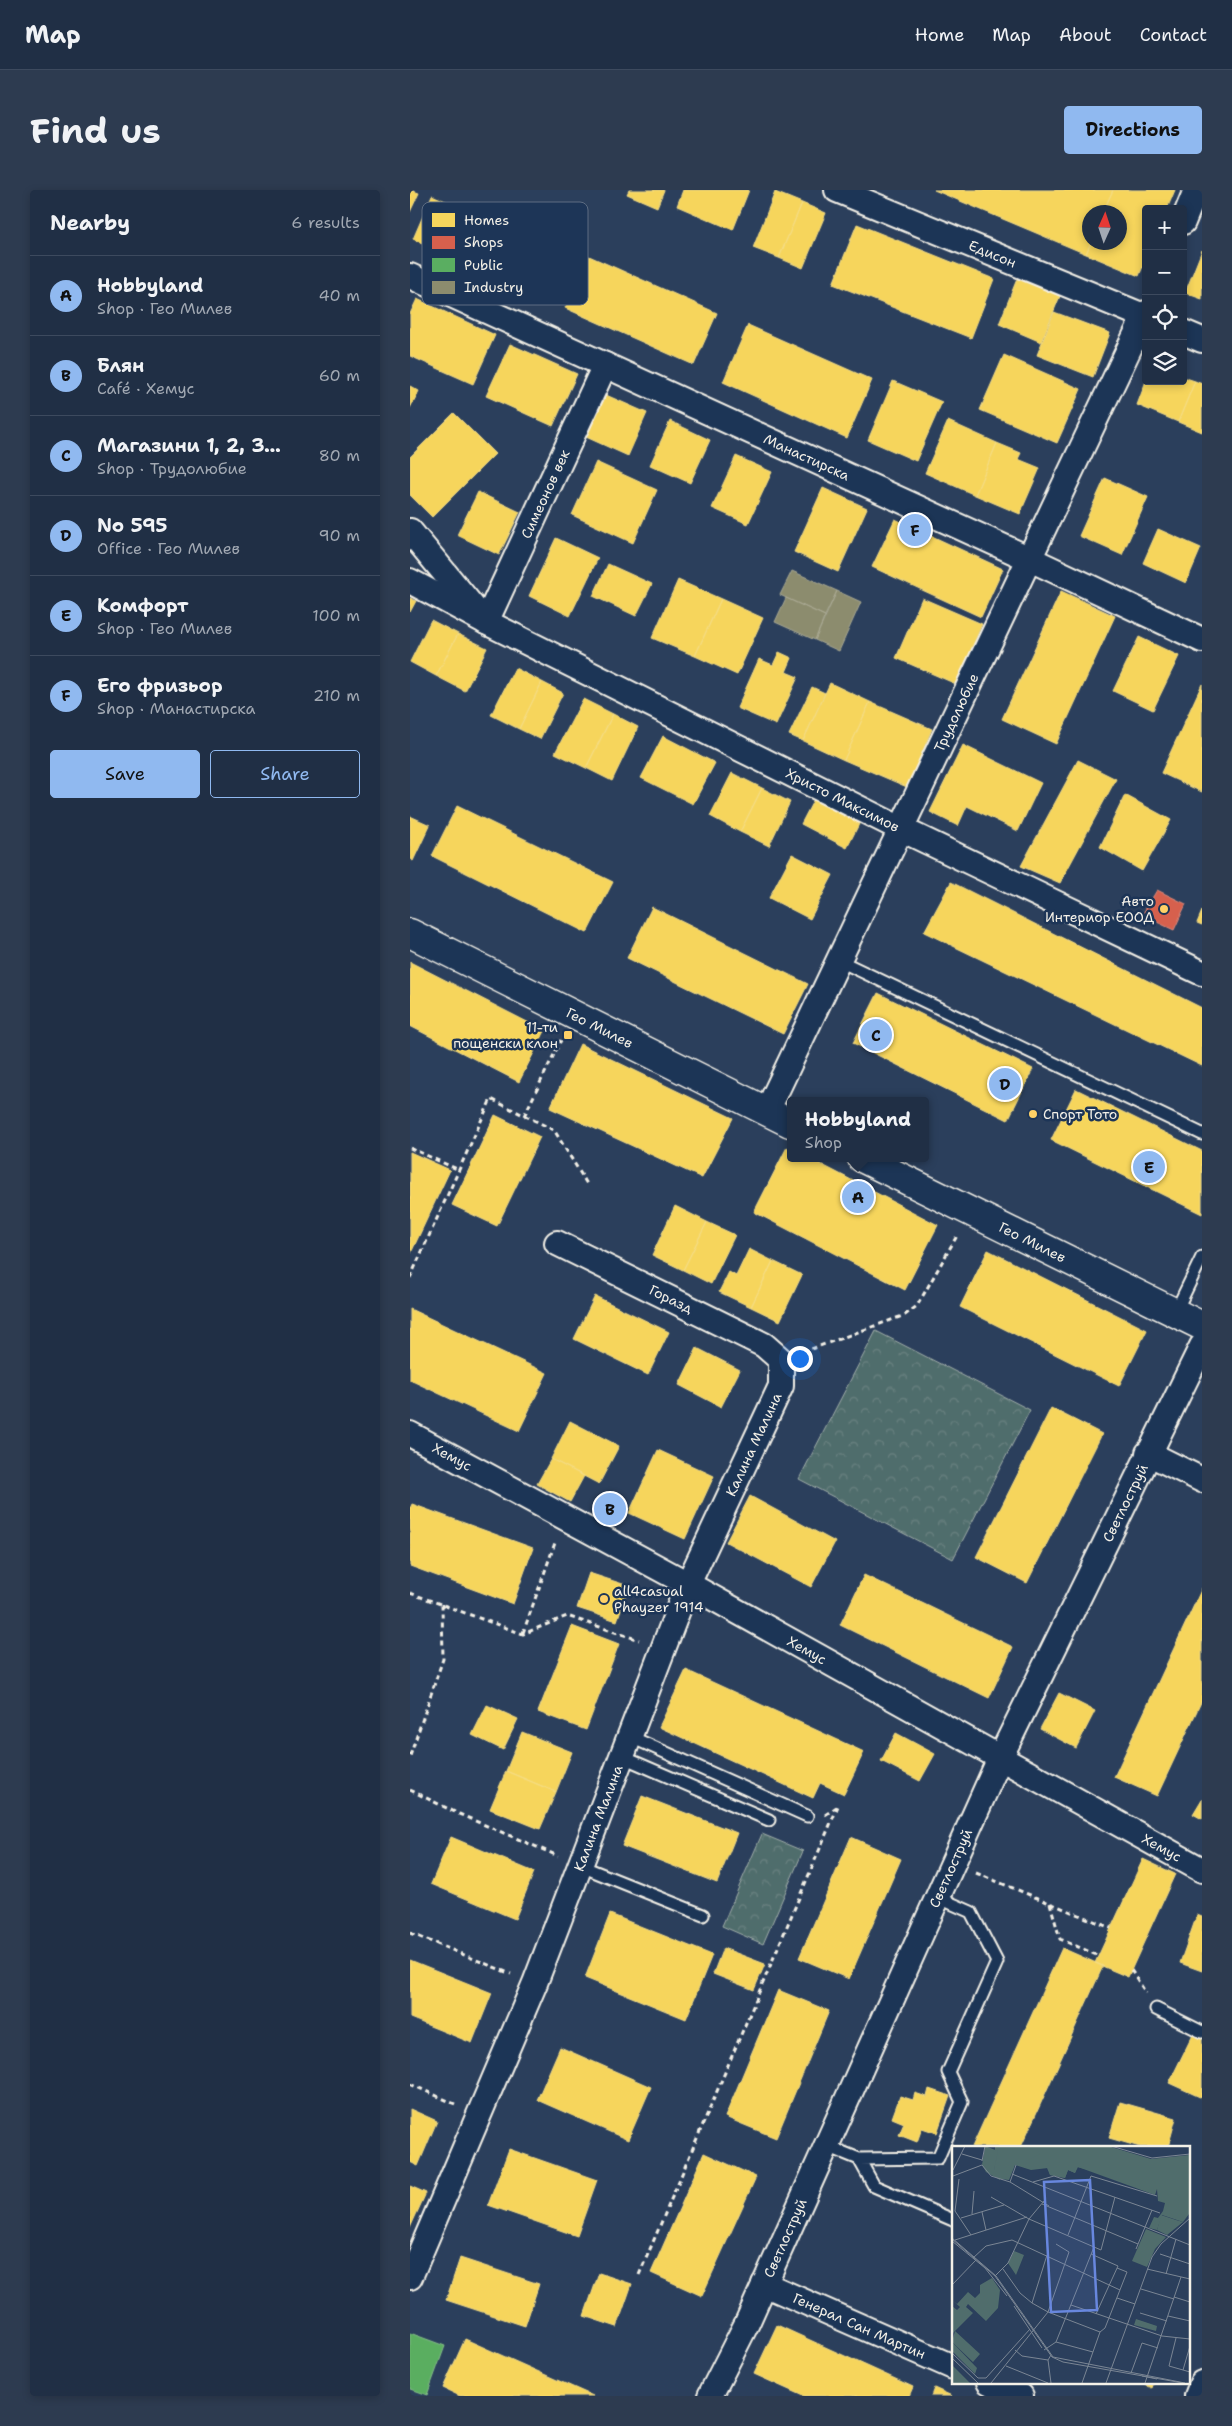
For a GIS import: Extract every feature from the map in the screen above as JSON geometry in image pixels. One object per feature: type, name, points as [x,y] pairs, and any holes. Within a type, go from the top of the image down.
[{"type":"street","name":"Едисон","points":[[837,190],[1142,315]]},
{"type":"street","points":[[1187,212],[1196,190]]},
{"type":"street","name":"Манастирска","points":[[410,276],[422,281]]},
{"type":"street","name":"Манастирска","points":[[474,305],[1030,559],[1202,640]]},
{"type":"street","name":"Трудолюбие","points":[[779,1117],[838,960],[1142,322]]},
{"type":"street","points":[[1187,334],[1202,340]]},
{"type":"street","name":"Симеонов век","points":[[486,622],[605,365]]},
{"type":"street","name":"Христо Максимов","points":[[410,531],[486,622]]},
{"type":"street","name":"Христо Максимов","points":[[410,580],[486,622],[901,829],[1202,973]]},
{"type":"street","name":"Гео Милев","points":[[410,933],[779,1117]]},
{"type":"street","name":"Гео Милев","points":[[870,1162],[1202,1326]]},
{"type":"street","name":"Горазд","points":[[557,1243],[764,1345],[781,1360]]},
{"type":"street","name":"Светлоструй","points":[[710,2396],[828,2146],[1000,1758],[1202,1346]]},
{"type":"street","name":"Калина Малина","points":[[410,2277],[535,1984],[688,1584],[782,1386],[781,1360]]},
{"type":"street","name":"Хемус","points":[[410,1434],[688,1584],[1202,1870]]},
{"type":"street","points":[[1148,1453],[1202,1480]]},
{"type":"street","name":"Генерал Сан Мартин","points":[[764,2284],[952,2367]]},
{"type":"street","points":[[1196,2396],[1202,2383]]},
{"type":"street","points":[[994,2384],[1021,2396]]},
{"type":"lane","points":[[838,960],[1202,1134]]},
{"type":"lane","points":[[1175,1313],[1202,1257]]},
{"type":"lane","points":[[627,1747],[806,1816]]},
{"type":"lane","points":[[627,1747],[769,1820]]},
{"type":"lane","points":[[581,1866],[703,1915]]},
{"type":"lane","points":[[828,2146],[860,2159],[938,2158],[962,2102],[948,2072],[997,1962],[971,1912],[937,1897]]},
{"type":"lane","points":[[1156,2009],[1202,2032]]},
{"type":"lane","points":[[860,2159],[874,2186],[952,2220]]},
{"type":"path","points":[[524,1116],[562,1039]]},
{"type":"path","points":[[410,1278],[491,1100],[554,1130],[587,1184]]},
{"type":"path","points":[[410,1148],[460,1170]]},
{"type":"path","points":[[781,1360],[905,1315],[917,1306],[962,1227]]},
{"type":"path","points":[[523,1634],[564,1517]]},
{"type":"path","points":[[410,1593],[523,1634],[567,1616],[664,1648]]},
{"type":"path","points":[[410,1756],[443,1659],[442,1604]]},
{"type":"path","points":[[410,1790],[459,1814],[581,1866]]},
{"type":"path","points":[[638,2275],[838,1806]]},
{"type":"path","points":[[952,1863],[1111,1928]]},
{"type":"path","points":[[1050,1903],[1060,1938],[1099,1956]]},
{"type":"path","points":[[410,1933],[535,1984]]},
{"type":"path","points":[[1131,1970],[1156,2009]]},
{"type":"path","points":[[410,2084],[479,2114]]},
{"type":"green space","points":[[876,1331],[1030,1410],[953,1559],[799,1479]]},
{"type":"green space","points":[[762,1834],[803,1851],[763,1944],[722,1926]]},
{"type":"building: Homes","points":[[410,190],[419,193],[410,212]]},
{"type":"building: Homes","points":[[629,190],[664,190],[657,207],[627,194]]},
{"type":"building: Homes","points":[[683,190],[749,190],[733,230],[677,206]]},
{"type":"building: Homes","points":[[934,190],[1113,190],[1106,205],[1082,205],[1082,250],[1088,250],[1086,254]]},
{"type":"building: Homes","points":[[1113,190],[1175,190],[1169,205],[1142,205],[1142,269],[1139,276],[1086,254],[1088,250],[1127,250],[1127,205],[1106,205]]},
{"type":"building: Homes","points":[[775,192],[802,203],[779,258],[753,248]]},
{"type":"building: Homes","points":[[432,195],[448,202],[429,202]]},
{"type":"building: Homes","points":[[802,203],[826,213],[803,268],[779,258]]},
{"type":"building: Homes","points":[[422,218],[422,243],[413,239]]},
{"type":"building: Homes","points":[[857,224],[994,279],[971,338],[833,284]]},
{"type":"building: Homes","points":[[1202,250],[1202,299],[1187,294],[1187,288]]},
{"type":"building: Homes","points":[[589,256],[717,313],[694,365],[565,308],[566,305],[588,305]]},
{"type":"building: Homes","points":[[1017,279],[1060,296],[1041,342],[999,324]]},
{"type":"building: Homes","points":[[417,299],[422,301],[422,305],[430,305],[495,335],[473,384],[410,356],[410,314]]},
{"type":"building: Homes","points":[[1054,312],[1110,333],[1093,377],[1037,355]]},
{"type":"building: Homes","points":[[748,325],[872,380],[847,438],[723,382]]},
{"type":"building: Homes","points":[[510,344],[577,374],[553,426],[486,396]]},
{"type":"building: Homes","points":[[1004,355],[1081,389],[1057,443],[980,410]]},
{"type":"building: Homes","points":[[1187,378],[1195,381],[1178,422],[1137,405],[1144,385],[1187,385]]},
{"type":"building: Homes","points":[[893,381],[942,402],[916,461],[868,440]]},
{"type":"building: Homes","points":[[1195,381],[1202,384],[1202,432],[1178,422]]},
{"type":"building: Homes","points":[[410,386],[419,391],[410,408]]},
{"type":"building: Homes","points":[[606,395],[647,413],[628,456],[586,437]]},
{"type":"building: Homes","points":[[454,413],[495,454],[432,517],[410,495],[410,457]]},
{"type":"building: Homes","points":[[670,421],[710,440],[690,483],[650,465]]},
{"type":"building: Homes","points":[[948,421],[997,443],[975,495],[925,473]]},
{"type":"building: Homes","points":[[997,443],[1021,453],[1018,459],[1040,468],[1020,514],[975,495]]},
{"type":"building: Homes","points":[[736,456],[772,472],[748,524],[712,508]]},
{"type":"building: Homes","points":[[596,462],[657,490],[633,543],[572,515]]},
{"type":"building: Homes","points":[[1105,478],[1148,497],[1122,555],[1079,536]]},
{"type":"building: Homes","points":[[823,488],[867,508],[838,572],[794,552]]},
{"type":"building: Homes","points":[[478,492],[520,512],[499,555],[457,535]]},
{"type":"building: Homes","points":[[895,519],[1003,569],[981,617],[872,567]]},
{"type":"building: Homes","points":[[1158,529],[1201,548],[1186,583],[1143,563]]},
{"type":"building: Homes","points":[[556,538],[598,558],[570,616],[529,596]]},
{"type":"building: Homes","points":[[608,564],[652,584],[636,616],[593,596]]},
{"type":"building: Homes","points":[[678,580],[721,599],[695,656],[652,638]]},
{"type":"building: Homes","points":[[1061,591],[1115,616],[1056,744],[1002,719]]},
{"type":"building: Homes","points":[[410,598],[416,601],[410,612]]},
{"type":"building: Homes","points":[[922,598],[982,624],[956,684],[896,658]]},
{"type":"building: Homes","points":[[721,599],[763,618],[737,675],[695,656]]},
{"type":"building: Homes","points":[[431,620],[458,634],[436,676],[410,662]]},
{"type":"building: Homes","points":[[458,634],[487,648],[465,691],[436,676]]},
{"type":"building: Homes","points":[[1139,637],[1179,656],[1153,710],[1113,691]]},
{"type":"building: Homes","points":[[779,652],[792,658],[786,672],[798,677],[776,725],[737,708],[759,659],[773,665]]},
{"type":"building: Homes","points":[[515,668],[542,682],[519,729],[491,715]]},
{"type":"building: Homes","points":[[542,682],[563,693],[540,739],[519,729]]},
{"type":"building: Homes","points":[[830,683],[870,702],[844,760],[803,741]]},
{"type":"building: Homes","points":[[1202,684],[1202,792],[1161,773]]},
{"type":"building: Homes","points":[[812,687],[825,693],[803,741],[789,735]]},
{"type":"building: Homes","points":[[583,699],[613,714],[586,768],[555,753]]},
{"type":"building: Homes","points":[[870,702],[932,729],[907,787],[844,760]]},
{"type":"building: Homes","points":[[613,714],[638,727],[612,781],[586,768]]},
{"type":"building: Homes","points":[[663,736],[715,763],[693,804],[641,778]]},
{"type":"building: Homes","points":[[963,745],[1041,783],[1018,831],[967,806],[958,826],[930,812]]},
{"type":"building: Homes","points":[[1078,760],[1116,779],[1060,883],[1021,866]]},
{"type":"building: Homes","points":[[732,773],[762,788],[740,832],[710,816]]},
{"type":"building: Homes","points":[[762,788],[790,802],[769,846],[740,832]]},
{"type":"building: Homes","points":[[1125,795],[1171,820],[1142,871],[1100,847]]},
{"type":"building: Homes","points":[[814,799],[860,822],[847,848],[801,824]]},
{"type":"building: Homes","points":[[457,806],[613,882],[587,933],[432,856]]},
{"type":"building: Homes","points":[[410,816],[430,825],[413,861],[410,859]]},
{"type":"building: Homes","points":[[792,854],[833,875],[810,919],[769,898]]},
{"type":"building: Homes","points":[[951,882],[1202,1008],[1202,1066],[924,932]]},
{"type":"building: Homes","points":[[652,907],[808,984],[783,1034],[627,958]]},
{"type":"building: Homes","points":[[1202,911],[1202,925],[1197,923]]},
{"type":"building: Homes","points":[[410,962],[545,1031],[519,1082],[410,1026]]},
{"type":"building: Homes","points":[[878,993],[1033,1069],[1008,1120],[853,1043]]},
{"type":"building: Homes","points":[[580,1044],[733,1118],[702,1178],[550,1108]]},
{"type":"building: Homes","points":[[1076,1089],[1202,1151],[1202,1214],[1051,1140]]},
{"type":"building: Homes","points":[[495,1115],[540,1137],[497,1226],[452,1205]]},
{"type":"building: Homes","points":[[787,1147],[787,1162],[817,1162],[938,1225],[905,1290],[754,1212]]},
{"type":"building: Homes","points":[[410,1152],[450,1170],[410,1255]]},
{"type":"building: Homes","points":[[675,1206],[707,1222],[683,1270],[652,1255]]},
{"type":"building: Homes","points":[[707,1222],[735,1235],[711,1284],[683,1270]]},
{"type":"building: Homes","points":[[749,1249],[773,1261],[751,1307],[719,1292],[729,1272],[736,1276]]},
{"type":"building: Homes","points":[[988,1250],[1147,1330],[1119,1386],[960,1307]]},
{"type":"building: Homes","points":[[773,1261],[802,1275],[780,1321],[751,1307]]},
{"type":"building: Homes","points":[[595,1296],[669,1332],[648,1375],[574,1339]]},
{"type":"building: Homes","points":[[410,1309],[547,1373],[519,1431],[410,1380]]},
{"type":"building: Homes","points":[[697,1348],[740,1370],[721,1407],[679,1385]]},
{"type":"building: Homes","points":[[1051,1408],[1102,1434],[1027,1583],[976,1557]]},
{"type":"building: Homes","points":[[570,1421],[619,1446],[599,1484],[551,1459]]},
{"type":"building: Homes","points":[[658,1450],[714,1476],[685,1539],[629,1513]]},
{"type":"building: Homes","points":[[551,1459],[584,1476],[570,1502],[537,1484]]},
{"type":"building: Homes","points":[[750,1496],[835,1542],[811,1587],[726,1542]]},
{"type":"building: Homes","points":[[412,1504],[533,1548],[513,1604],[410,1566],[410,1509]]},
{"type":"building: Homes","points":[[589,1573],[629,1586],[617,1621],[577,1608]]},
{"type":"building: Homes","points":[[864,1575],[1013,1647],[989,1698],[840,1625]]},
{"type":"building: Homes","points":[[1202,1588],[1202,1700],[1157,1796],[1114,1777]]},
{"type":"building: Homes","points":[[572,1626],[619,1644],[586,1730],[538,1712]]},
{"type":"building: Homes","points":[[686,1670],[864,1752],[844,1794],[820,1783],[813,1798],[659,1727]]},
{"type":"building: Homes","points":[[1059,1693],[1095,1711],[1076,1748],[1040,1729]]},
{"type":"building: Homes","points":[[487,1705],[518,1719],[503,1750],[472,1735]]},
{"type":"building: Homes","points":[[522,1732],[572,1752],[556,1792],[506,1771]]},
{"type":"building: Homes","points":[[896,1733],[935,1754],[920,1781],[881,1761]]},
{"type":"building: Homes","points":[[506,1771],[556,1792],[540,1829],[490,1809]]},
{"type":"building: Homes","points":[[642,1796],[737,1833],[717,1883],[622,1846]]},
{"type":"building: Homes","points":[[1202,1799],[1202,1819],[1193,1814]]},
{"type":"building: Homes","points":[[451,1837],[534,1872],[515,1919],[431,1884]]},
{"type":"building: Homes","points":[[851,1837],[901,1859],[849,1979],[799,1958]]},
{"type":"building: Homes","points":[[1143,1859],[1175,1874],[1128,1977],[1095,1963]]},
{"type":"building: Homes","points":[[610,1914],[712,1955],[686,2019],[585,1978]]},
{"type":"building: Homes","points":[[1197,1915],[1202,1917],[1202,1971],[1180,1963]]},
{"type":"building: Homes","points":[[723,1948],[765,1964],[754,1990],[713,1974]]},
{"type":"building: Homes","points":[[1062,1948],[1103,1966],[1021,2146],[972,2146]]},
{"type":"building: Homes","points":[[410,1960],[492,1993],[472,2043],[410,2018]]},
{"type":"building: Homes","points":[[778,1990],[829,2011],[776,2138],[725,2117]]},
{"type":"building: Homes","points":[[1193,2034],[1202,2039],[1202,2098],[1169,2083]]},
{"type":"building: Homes","points":[[560,2047],[651,2087],[628,2140],[537,2100]]},
{"type":"building: Homes","points":[[929,2089],[950,2096],[937,2133],[922,2128],[917,2142],[899,2135],[904,2123],[892,2118],[900,2096],[913,2100],[915,2093],[927,2097]]},
{"type":"building: Homes","points":[[1120,2102],[1176,2118],[1168,2146],[1137,2146],[1109,2138]]},
{"type":"building: Homes","points":[[410,2109],[437,2121],[418,2166],[410,2162]]},
{"type":"building: Homes","points":[[509,2149],[597,2180],[577,2236],[488,2205]]},
{"type":"building: Homes","points":[[704,2153],[756,2177],[702,2296],[651,2273]]},
{"type":"building: Homes","points":[[410,2186],[426,2193],[410,2228]]},
{"type":"building: Homes","points":[[460,2258],[539,2284],[525,2326],[446,2300]]},
{"type":"building: Homes","points":[[599,2273],[632,2284],[617,2327],[584,2316]]},
{"type":"building: Homes","points":[[777,2325],[913,2387],[909,2396],[803,2396],[754,2374]]},
{"type":"building: Homes","points":[[465,2339],[593,2396],[460,2396],[443,2388]]},
{"type":"building: Homes","points":[[1144,2384],[1153,2384],[1152,2388]]},
{"type":"building: Homes","points":[[934,2388],[952,2396],[931,2396]]},
{"type":"building: Shops","name":"Авто Интериор ЕООД","points":[[1157,890],[1186,904],[1174,930],[1142,915]]},
{"type":"building: Public","points":[[410,2333],[445,2346],[427,2395],[410,2389]]},
{"type":"building: Industry","points":[[792,571],[837,591],[825,616],[780,595]]},
{"type":"building: Industry","points":[[837,591],[861,602],[839,651],[815,640]]},
{"type":"building: Industry","points":[[786,598],[825,616],[815,640],[775,622]]},
{"type":"place","name":"Его фризьор","points":[[915,530]]},
{"type":"place","name":"Авто Интериор ЕООД","points":[[1164,909]]},
{"type":"place","name":"11-ти пощенски клон","points":[[568,1035]]},
{"type":"place","name":"Магазини 1, 2, 3...","points":[[876,1035]]},
{"type":"place","name":"No 595","points":[[1005,1084]]},
{"type":"place","name":"Спорт Тото","points":[[1033,1114]]},
{"type":"place","name":"Комфорт","points":[[1149,1167]]},
{"type":"place","name":"Hobbyland","points":[[858,1197]]},
{"type":"place","name":"Блян","points":[[610,1509]]},
{"type":"place","name":"all4casual Phayzer 1914","points":[[604,1599]]}]
